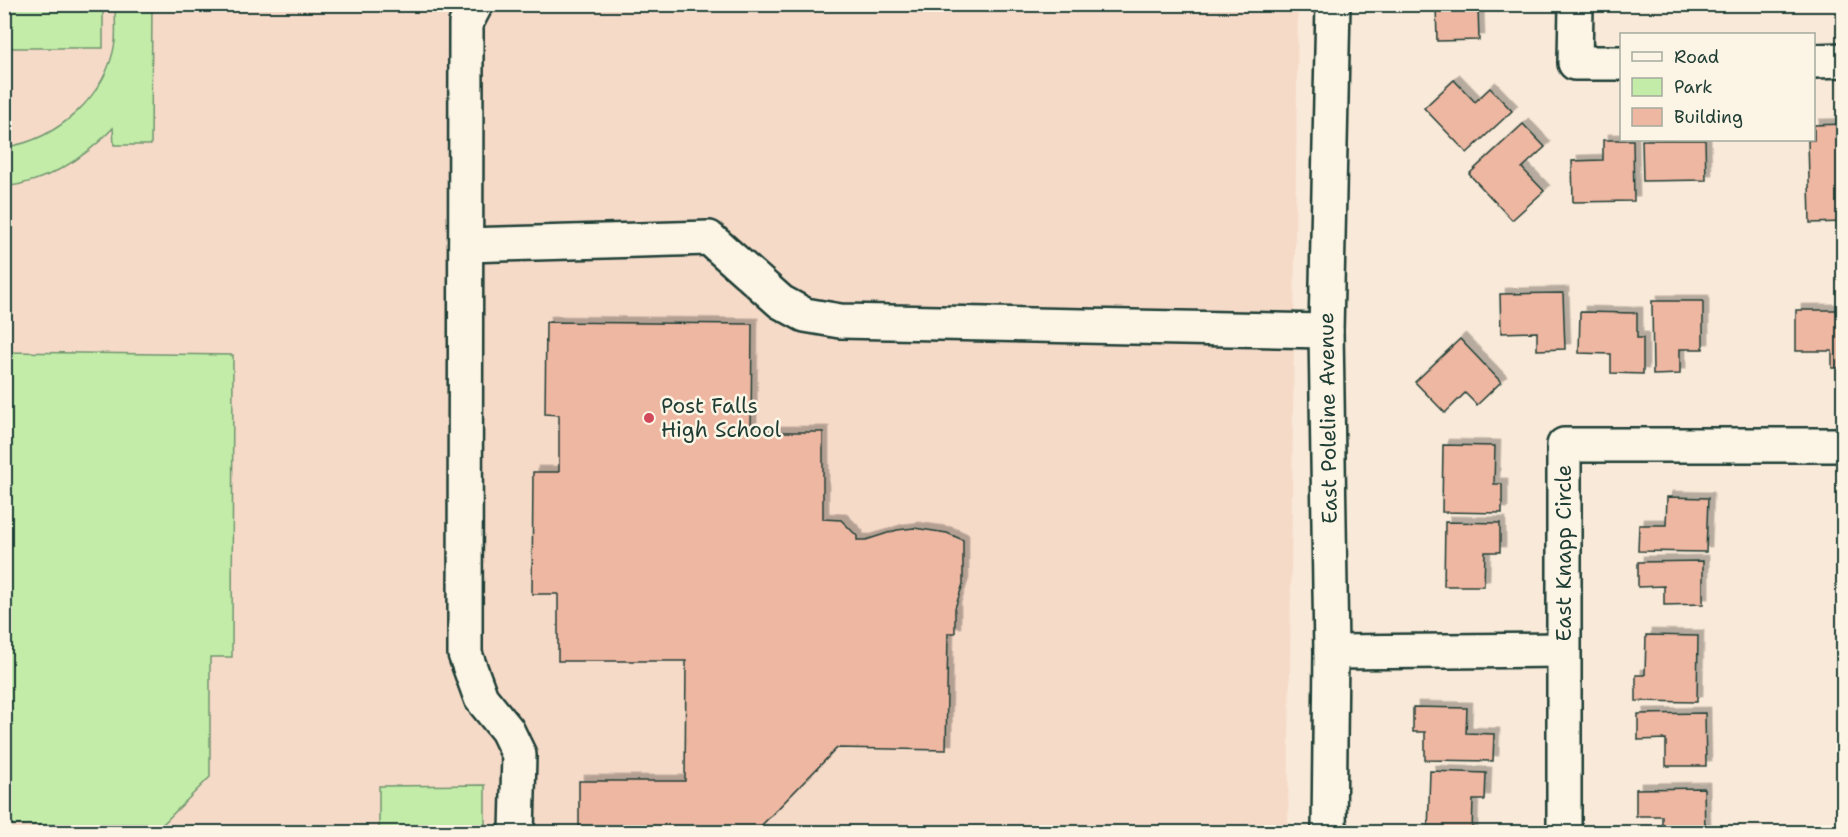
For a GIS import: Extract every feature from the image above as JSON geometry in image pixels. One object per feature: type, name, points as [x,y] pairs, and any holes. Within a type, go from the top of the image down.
[{"type":"street","points":[[476,4],[466,22],[465,654],[481,698],[507,730],[519,755],[517,832]]},
{"type":"street","name":"East Poleline Avenue","points":[[1329,832],[1331,652],[1326,331],[1333,4]]},
{"type":"street","points":[[1576,4],[1575,63],[1620,63]]},
{"type":"street","points":[[1815,61],[1844,60]]},
{"type":"street","points":[[465,245],[709,238],[781,302],[805,315],[840,321],[1326,331]]},
{"type":"street","name":"East Knapp Circle","points":[[1564,832],[1564,445],[1844,445]]},
{"type":"street","points":[[1331,652],[1563,650]]},
{"type":"shaded area","name":"Post Falls High School","points":[[5,5],[1298,5],[1288,832],[5,832]]},
{"type":"green space","points":[[5,4],[103,5],[103,48],[5,48]]},
{"type":"green space","points":[[115,5],[152,5],[151,145],[114,145],[113,128],[90,150],[64,167],[36,180],[5,187],[5,147],[43,136],[61,125],[90,97],[102,80],[115,42]]},
{"type":"green space","points":[[5,352],[233,355],[232,657],[210,657],[210,777],[163,824],[5,825]]},
{"type":"green space","points":[[485,785],[485,832],[379,832],[379,786]]},
{"type":"building","points":[[1436,4],[1505,4],[1505,6],[1478,6],[1479,40],[1437,41]]},
{"type":"building","points":[[1454,80],[1475,102],[1490,88],[1512,111],[1467,153],[1424,108]]},
{"type":"building","points":[[1523,124],[1545,147],[1522,168],[1544,191],[1512,220],[1469,174]]},
{"type":"building","points":[[1844,124],[1844,222],[1810,223],[1808,141],[1815,141],[1815,125]]},
{"type":"building","points":[[1603,140],[1633,141],[1634,201],[1573,202],[1572,161],[1603,160]]},
{"type":"building","points":[[1642,141],[1705,141],[1706,180],[1643,181]]},
{"type":"building","points":[[1563,293],[1565,349],[1537,350],[1537,332],[1501,333],[1500,294]]},
{"type":"building","points":[[1652,301],[1703,301],[1703,349],[1680,349],[1680,374],[1653,375]]},
{"type":"building","points":[[1796,310],[1844,310],[1844,368],[1832,368],[1832,351],[1796,351]]},
{"type":"building","points":[[1580,312],[1637,313],[1637,338],[1643,338],[1643,374],[1611,373],[1611,354],[1579,353]]},
{"type":"building","points":[[546,322],[752,324],[751,432],[823,432],[823,519],[841,520],[857,536],[857,540],[866,540],[897,530],[914,528],[947,533],[963,540],[963,584],[955,608],[955,633],[948,633],[946,750],[837,748],[755,832],[579,832],[579,781],[685,781],[686,661],[558,661],[558,594],[532,594],[533,472],[559,472],[559,415],[545,414]]},
{"type":"building","points":[[1460,339],[1501,382],[1477,405],[1465,393],[1445,413],[1415,382]]},
{"type":"building","points":[[1443,445],[1495,446],[1494,484],[1502,484],[1502,513],[1442,512]]},
{"type":"building","points":[[1667,497],[1708,498],[1706,552],[1638,551],[1639,525],[1666,525]]},
{"type":"building","points":[[1445,522],[1500,523],[1500,552],[1485,552],[1484,586],[1444,586]]},
{"type":"building","points":[[1703,561],[1703,604],[1664,605],[1664,586],[1638,587],[1638,562]]},
{"type":"building","points":[[1646,635],[1698,636],[1697,702],[1636,701],[1636,675],[1645,675]]},
{"type":"building","points":[[1413,707],[1467,708],[1466,733],[1494,734],[1493,761],[1425,760],[1425,732],[1413,732]]},
{"type":"building","points":[[1705,713],[1706,766],[1666,766],[1666,739],[1638,740],[1638,714]]},
{"type":"building","points":[[1430,771],[1486,773],[1485,800],[1473,800],[1472,832],[1428,832]]},
{"type":"building","points":[[1704,788],[1705,832],[1662,832],[1662,816],[1636,816],[1636,789]]},
{"type":"place","name":"Post Falls High School","points":[[649,418]]}]
